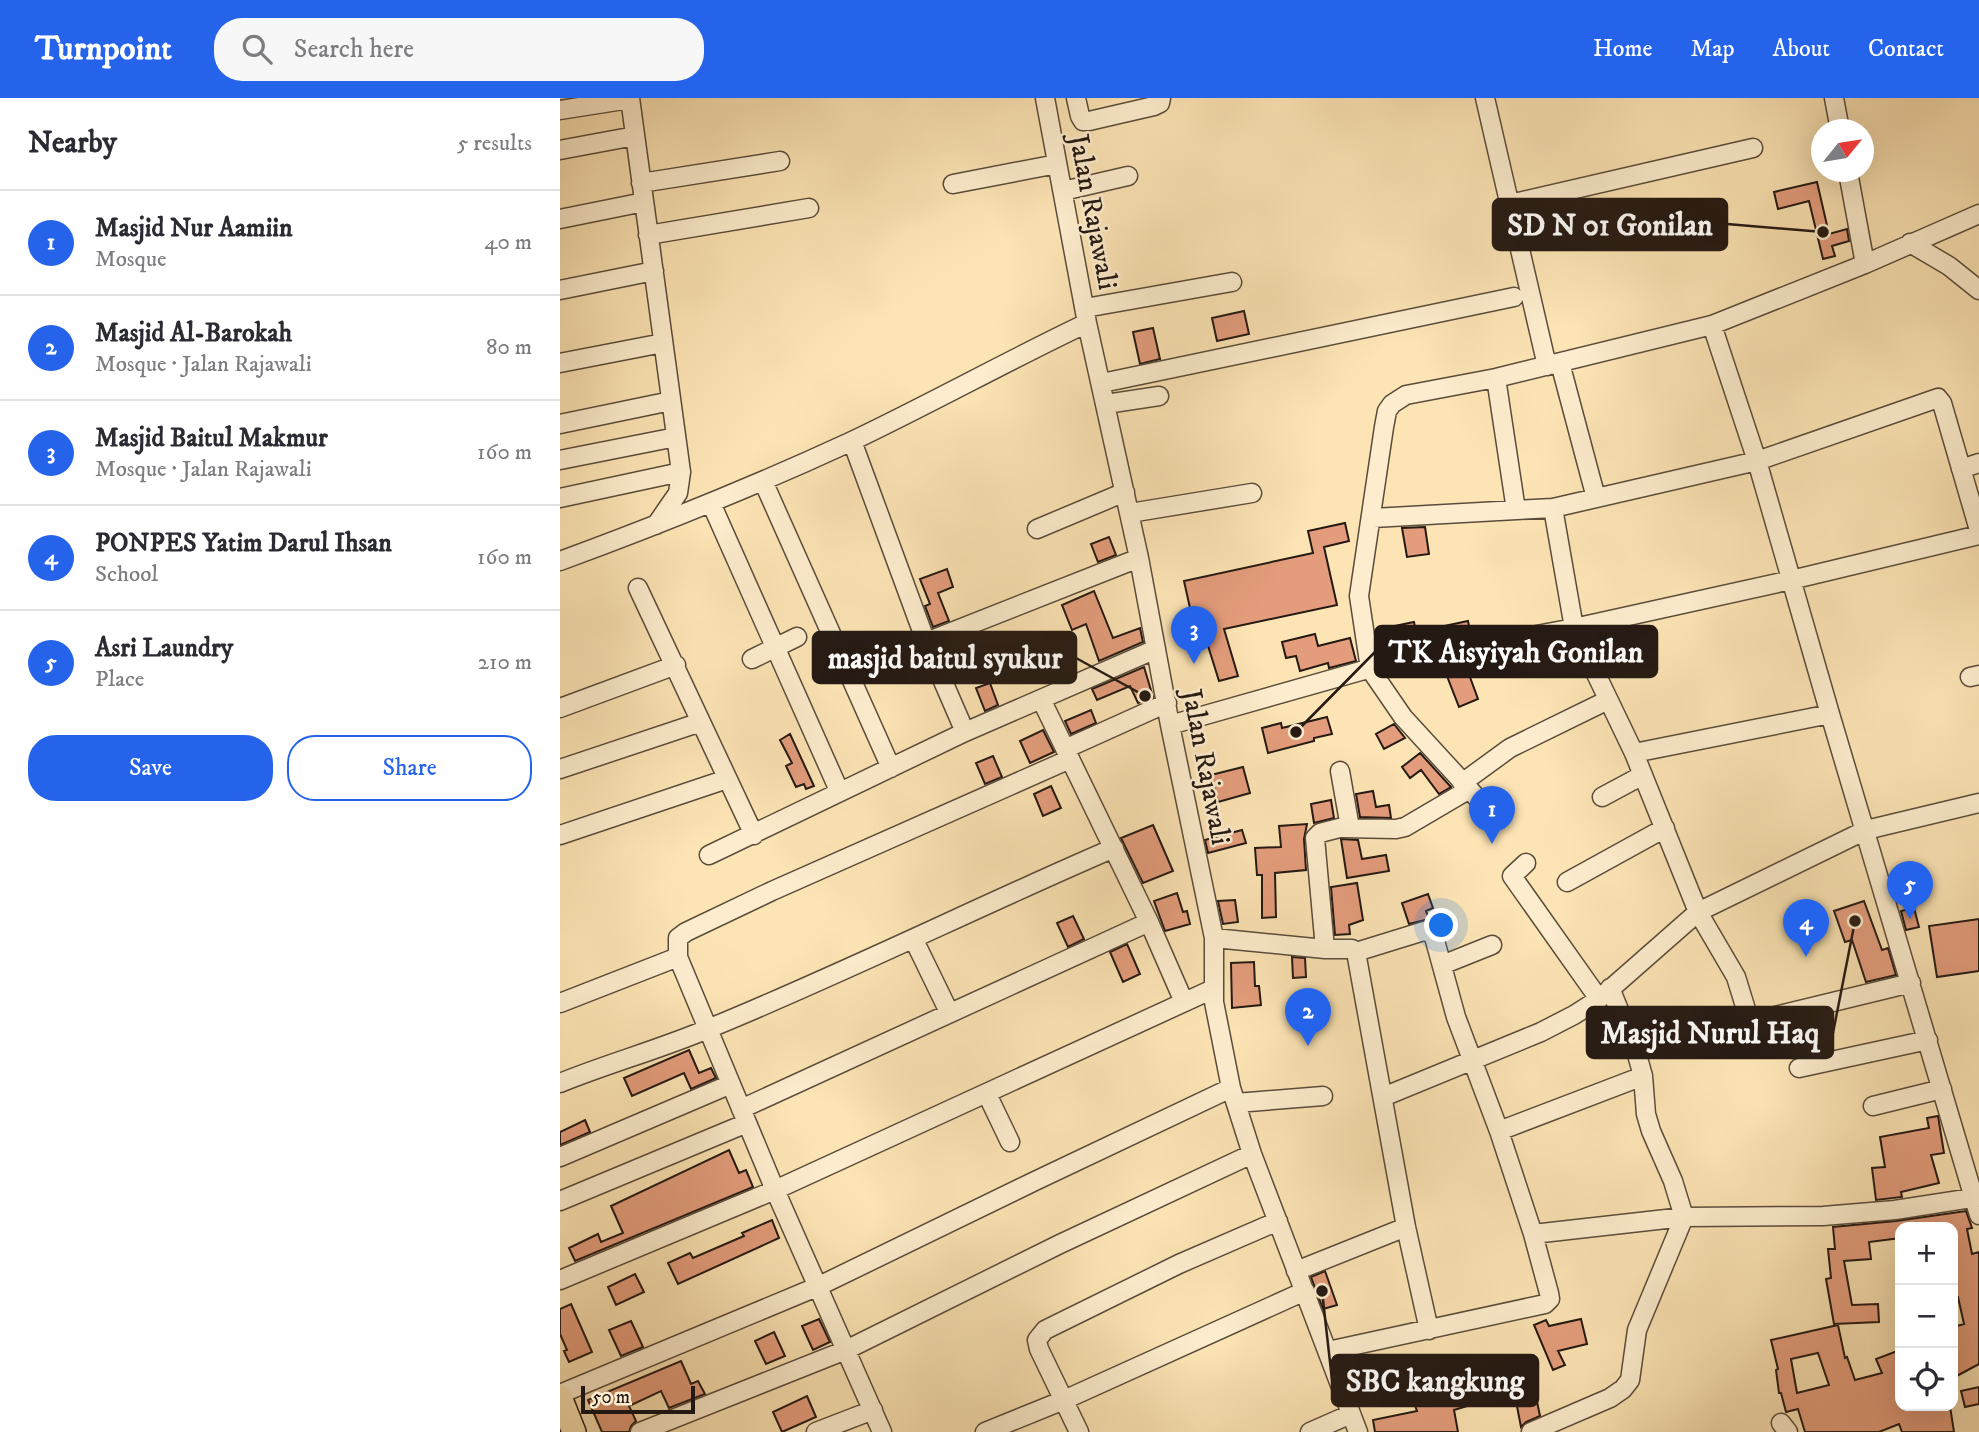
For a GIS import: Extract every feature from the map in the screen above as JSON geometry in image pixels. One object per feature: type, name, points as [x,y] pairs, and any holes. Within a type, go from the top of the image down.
[{"type":"main road","points":[[560,1395],[574,1432]]},
{"type":"street","points":[[560,110],[630,98],[680,479],[687,498],[705,506],[775,648],[837,786]]},
{"type":"street","name":"Jalan Rajawali","points":[[1045,98],[1086,315],[1130,513],[1214,938],[1213,989],[1233,1096],[1252,1154],[1358,1432]]},
{"type":"street","points":[[1076,98],[1080,116],[1083,121],[1089,121],[1154,106],[1160,103],[1161,98]]},
{"type":"street","points":[[1485,98],[1553,365],[1596,498]]},
{"type":"street","points":[[1834,98],[1838,119]]},
{"type":"street","points":[[560,150],[635,136]]},
{"type":"street","points":[[1510,204],[1753,148]]},
{"type":"street","points":[[641,183],[780,161]]},
{"type":"street","points":[[953,184],[1058,164]]},
{"type":"street","points":[[1063,191],[1128,176]]},
{"type":"street","points":[[1850,182],[1865,264]]},
{"type":"street","points":[[560,219],[644,202]]},
{"type":"street","points":[[648,235],[809,208]]},
{"type":"street","points":[[1491,813],[1403,718],[1370,669],[1359,596],[1363,561],[1373,518],[1384,427],[1387,411],[1392,404],[1406,395],[1496,379],[1712,326],[1979,214]]},
{"type":"street","points":[[1910,243],[1949,266],[1979,289]]},
{"type":"street","points":[[560,290],[654,271]]},
{"type":"street","points":[[560,561],[705,506],[852,441],[1086,315],[1232,282]]},
{"type":"street","points":[[1102,383],[1514,297]]},
{"type":"street","points":[[1533,1234],[1684,1217],[1823,1216],[1978,1203],[1971,1158],[1942,1089],[1757,461],[1712,326]]},
{"type":"street","points":[[560,363],[663,343]]},
{"type":"street","points":[[1496,379],[1516,510]]},
{"type":"street","points":[[1106,404],[1160,396]]},
{"type":"street","points":[[1170,725],[1370,669],[1791,580],[1979,533],[1942,403],[1938,398],[1757,461],[1553,508],[1373,518]]},
{"type":"street","points":[[560,424],[671,401]]},
{"type":"street","points":[[560,460],[676,437]]},
{"type":"street","points":[[852,441],[926,642],[965,732]]},
{"type":"street","points":[[1961,469],[1979,463]]},
{"type":"street","points":[[560,498],[680,479]]},
{"type":"street","points":[[656,526],[670,508],[680,479]]},
{"type":"street","points":[[763,481],[891,768]]},
{"type":"street","points":[[1037,528],[1125,492]]},
{"type":"street","points":[[1130,513],[1252,492]]},
{"type":"street","points":[[1553,508],[1574,628],[1634,753],[1698,912],[1736,977],[1748,1016],[1752,1020],[1910,983]]},
{"type":"street","points":[[926,642],[1139,558]]},
{"type":"street","points":[[638,588],[754,835]]},
{"type":"street","points":[[752,659],[797,637]]},
{"type":"street","points":[[709,855],[965,732],[1156,649]]},
{"type":"street","points":[[560,708],[676,665]]},
{"type":"street","points":[[1041,699],[1149,922],[1184,1002]]},
{"type":"street","points":[[1325,949],[1315,838],[1320,833],[1343,828],[1405,827],[1465,787],[1510,748],[1608,700]]},
{"type":"street","points":[[882,1432],[775,1190],[678,957],[678,938],[796,880],[1068,754],[1167,704]]},
{"type":"street","points":[[1634,753],[1830,714]]},
{"type":"street","points":[[560,769],[701,722]]},
{"type":"street","points":[[1340,771],[1349,822],[1343,828]]},
{"type":"street","points":[[1602,797],[1643,775]]},
{"type":"street","points":[[560,835],[727,779]]},
{"type":"street","points":[[1383,1097],[1541,1032],[1574,1015],[1604,993],[1698,912],[1866,830],[1979,803]]},
{"type":"street","points":[[1567,882],[1665,828]]},
{"type":"street","points":[[560,1083],[709,1029],[914,940],[1009,893],[1114,848]]},
{"type":"street","points":[[1526,863],[1512,876],[1604,993],[1636,1051],[1643,1076],[1646,1114],[1673,1181],[1684,1217],[1637,1330],[1630,1380],[1610,1398],[1531,1432]]},
{"type":"street","points":[[560,1200],[744,1116],[949,1012],[1149,922]]},
{"type":"street","points":[[1214,938],[1325,949],[1352,949],[1356,952],[1424,931],[1429,932],[1434,937],[1456,1017],[1499,1131],[1533,1234],[1549,1302],[1490,1318],[1328,1351]]},
{"type":"street","points":[[914,940],[949,1012]]},
{"type":"street","points":[[1442,965],[1492,945]]},
{"type":"street","points":[[1356,952],[1406,1227],[1429,1330]]},
{"type":"street","points":[[560,1003],[678,957]]},
{"type":"street","points":[[560,1280],[775,1190],[1213,989]]},
{"type":"street","points":[[1799,1068],[1928,1041]]},
{"type":"street","points":[[1499,1131],[1643,1076]]},
{"type":"street","points":[[560,1157],[731,1084]]},
{"type":"street","points":[[1873,1106],[1942,1089]]},
{"type":"street","points":[[987,1094],[1010,1142]]},
{"type":"street","points":[[560,1395],[819,1286],[1233,1096],[1323,1097]]},
{"type":"street","points":[[640,1432],[846,1350],[1060,1244],[1252,1154]]},
{"type":"street","points":[[1079,1432],[1038,1349],[1037,1340],[1045,1330],[1179,1264],[1278,1221]]},
{"type":"street","points":[[1296,1271],[1406,1227]]},
{"type":"street","points":[[985,1432],[1064,1400],[1305,1291]]},
{"type":"street","points":[[816,1432],[873,1410]]},
{"type":"street","points":[[1310,1432],[1351,1414]]},
{"type":"building","points":[[1817,182],[1829,234],[1847,229],[1849,241],[1832,246],[1835,256],[1823,259],[1809,201],[1778,209],[1774,192]]},
{"type":"building","points":[[1244,311],[1249,334],[1217,341],[1212,318]]},
{"type":"building","points":[[1153,328],[1160,359],[1140,364],[1133,332]]},
{"type":"building","points":[[1345,523],[1349,541],[1324,547],[1337,605],[1224,629],[1238,676],[1219,681],[1204,633],[1196,635],[1184,581],[1313,553],[1308,531]]},
{"type":"building","points":[[1425,527],[1429,554],[1407,557],[1402,528]]},
{"type":"building","points":[[1109,537],[1116,555],[1098,562],[1091,544]]},
{"type":"building","points":[[947,569],[953,587],[938,593],[949,621],[933,627],[925,606],[930,604],[920,579]]},
{"type":"building","points":[[1094,591],[1113,638],[1140,628],[1143,642],[1099,661],[1086,624],[1072,630],[1062,605]]},
{"type":"building","points":[[1468,621],[1471,636],[1390,650],[1385,628],[1414,622],[1416,632]]},
{"type":"building","points":[[1315,634],[1318,646],[1350,638],[1356,661],[1329,668],[1328,663],[1300,671],[1296,656],[1286,658],[1282,642]]},
{"type":"building","points":[[1144,667],[1153,697],[1138,703],[1130,686],[1097,700],[1092,689]]},
{"type":"building","points":[[1467,669],[1478,699],[1459,707],[1447,676]]},
{"type":"building","points":[[990,683],[998,705],[985,711],[976,688]]},
{"type":"building","points":[[1091,710],[1096,723],[1071,734],[1065,721]]},
{"type":"building","points":[[1327,717],[1332,734],[1268,753],[1262,728],[1281,723],[1282,728]]},
{"type":"building","points":[[1394,724],[1405,738],[1384,749],[1376,734]]},
{"type":"building","points":[[1043,730],[1054,752],[1030,763],[1020,741]]},
{"type":"building","points":[[790,734],[814,786],[806,789],[804,784],[796,787],[786,766],[792,763],[780,740]]},
{"type":"building","points":[[1420,753],[1451,787],[1439,794],[1421,770],[1410,778],[1402,767]]},
{"type":"building","points":[[993,756],[1002,777],[985,784],[976,763]]},
{"type":"building","points":[[1243,767],[1250,793],[1218,802],[1211,775]]},
{"type":"building","points":[[1051,786],[1061,808],[1043,816],[1034,794]]},
{"type":"building","points":[[1373,791],[1376,807],[1389,805],[1391,818],[1360,817],[1356,794]]},
{"type":"building","points":[[1331,800],[1334,818],[1314,823],[1311,804]]},
{"type":"building","points":[[1307,824],[1304,839],[1306,870],[1275,873],[1276,917],[1262,918],[1262,875],[1257,875],[1255,848],[1281,847],[1279,826]]},
{"type":"building","points":[[1153,825],[1173,871],[1143,883],[1121,838]]},
{"type":"building","points":[[1242,830],[1246,843],[1208,853],[1205,840]]},
{"type":"building","points":[[1341,839],[1358,840],[1362,859],[1386,855],[1389,871],[1347,878]]},
{"type":"building","points":[[1357,883],[1363,920],[1349,925],[1350,934],[1335,935],[1331,887]]},
{"type":"building","points":[[1177,893],[1183,912],[1187,911],[1190,924],[1165,931],[1154,901]]},
{"type":"building","points":[[1428,894],[1433,908],[1426,911],[1429,919],[1409,924],[1402,903]]},
{"type":"building","points":[[1235,900],[1238,922],[1223,924],[1218,901]]},
{"type":"building","points":[[1864,901],[1882,950],[1888,948],[1896,975],[1866,982],[1852,940],[1845,942],[1834,911]]},
{"type":"building","points":[[1914,908],[1919,927],[1906,930],[1901,911]]},
{"type":"building","points":[[1073,916],[1084,939],[1068,947],[1057,923]]},
{"type":"building","points":[[1979,919],[1979,971],[1937,977],[1929,926]]},
{"type":"building","points":[[1127,944],[1140,974],[1123,982],[1110,952]]},
{"type":"building","points":[[1292,957],[1305,958],[1306,977],[1293,978]]},
{"type":"building","points":[[1254,962],[1255,986],[1259,986],[1261,1005],[1232,1008],[1231,963]]},
{"type":"building","points":[[689,1050],[699,1073],[711,1068],[716,1078],[691,1089],[684,1073],[632,1096],[624,1078]]},
{"type":"building","points":[[1938,1116],[1944,1153],[1931,1155],[1939,1183],[1901,1192],[1902,1197],[1876,1200],[1872,1168],[1885,1167],[1880,1137],[1929,1128],[1927,1118]]},
{"type":"building","points":[[585,1120],[590,1132],[560,1145],[560,1132]]},
{"type":"building","points":[[729,1150],[739,1173],[746,1170],[753,1187],[575,1261],[569,1248],[598,1234],[601,1242],[623,1233],[611,1206]]},
{"type":"building","points":[[1966,1211],[1972,1228],[1967,1229],[1972,1254],[1979,1252],[1979,1364],[1958,1375],[1958,1326],[1964,1324],[1958,1297],[1958,1222],[1895,1222],[1895,1239],[1869,1242],[1871,1259],[1844,1261],[1852,1305],[1878,1304],[1879,1322],[1834,1324],[1826,1279],[1831,1278],[1828,1249],[1835,1249],[1833,1227]]},
{"type":"building","points":[[772,1220],[779,1238],[678,1284],[668,1263],[690,1253],[693,1258],[744,1236],[742,1233]]},
{"type":"building","points":[[1325,1271],[1337,1305],[1323,1309],[1311,1277]]},
{"type":"building","points":[[635,1274],[644,1292],[616,1305],[608,1287]]},
{"type":"building","points":[[571,1304],[592,1352],[569,1362],[560,1334],[560,1309]]},
{"type":"building","points":[[819,1319],[830,1342],[813,1350],[802,1326]]},
{"type":"building","points":[[1581,1319],[1587,1344],[1558,1351],[1565,1365],[1553,1370],[1534,1325],[1546,1320],[1549,1326]]},
{"type":"building","points":[[631,1321],[643,1347],[621,1356],[609,1330]]},
{"type":"building","points":[[1838,1325],[1845,1358],[1847,1357],[1855,1380],[1882,1373],[1876,1359],[1895,1352],[1895,1411],[1951,1411],[1954,1432],[1902,1432],[1899,1424],[1879,1432],[1805,1432],[1798,1409],[1786,1412],[1779,1393],[1778,1369],[1771,1340]],"holes":[[[1818,1353],[1829,1385],[1797,1393],[1791,1359]]]},
{"type":"building","points":[[774,1332],[785,1356],[766,1364],[755,1341]]},
{"type":"building","points":[[1497,1357],[1498,1362],[1520,1362],[1524,1394],[1488,1402],[1487,1400],[1454,1410],[1458,1432],[1375,1432],[1373,1420],[1417,1411],[1411,1394],[1438,1385],[1442,1394],[1485,1382],[1481,1360]]},
{"type":"building","points":[[681,1361],[691,1384],[698,1381],[705,1394],[669,1408],[661,1391],[629,1406],[636,1421],[629,1432],[602,1432],[588,1400]]},
{"type":"building","points":[[1979,1387],[1979,1404],[1965,1407],[1961,1391]]},
{"type":"building","points":[[1535,1392],[1540,1416],[1521,1427],[1515,1396]]},
{"type":"building","points":[[807,1396],[816,1417],[782,1432],[773,1412]]},
{"type":"place","name":"SD N 01 Gonilan","points":[[1823,232]]},
{"type":"place","name":"Masjid Baitul Makmur","points":[[1194,664]]},
{"type":"place","name":"masjid baitul syukur","points":[[1145,696]]},
{"type":"place","name":"TK Aisyiyah Gonilan","points":[[1296,732]]},
{"type":"place","name":"Masjid Nur Aamiin","points":[[1492,844]]},
{"type":"place","name":"Asri Laundry","points":[[1910,919]]},
{"type":"place","name":"Masjid Nurul Haq","points":[[1855,921]]},
{"type":"place","name":"PONPES Yatim Darul Ihsan","points":[[1806,957]]},
{"type":"place","name":"Masjid Al-Barokah","points":[[1308,1046]]},
{"type":"place","name":"SBC kangkung","points":[[1322,1291]]}]
